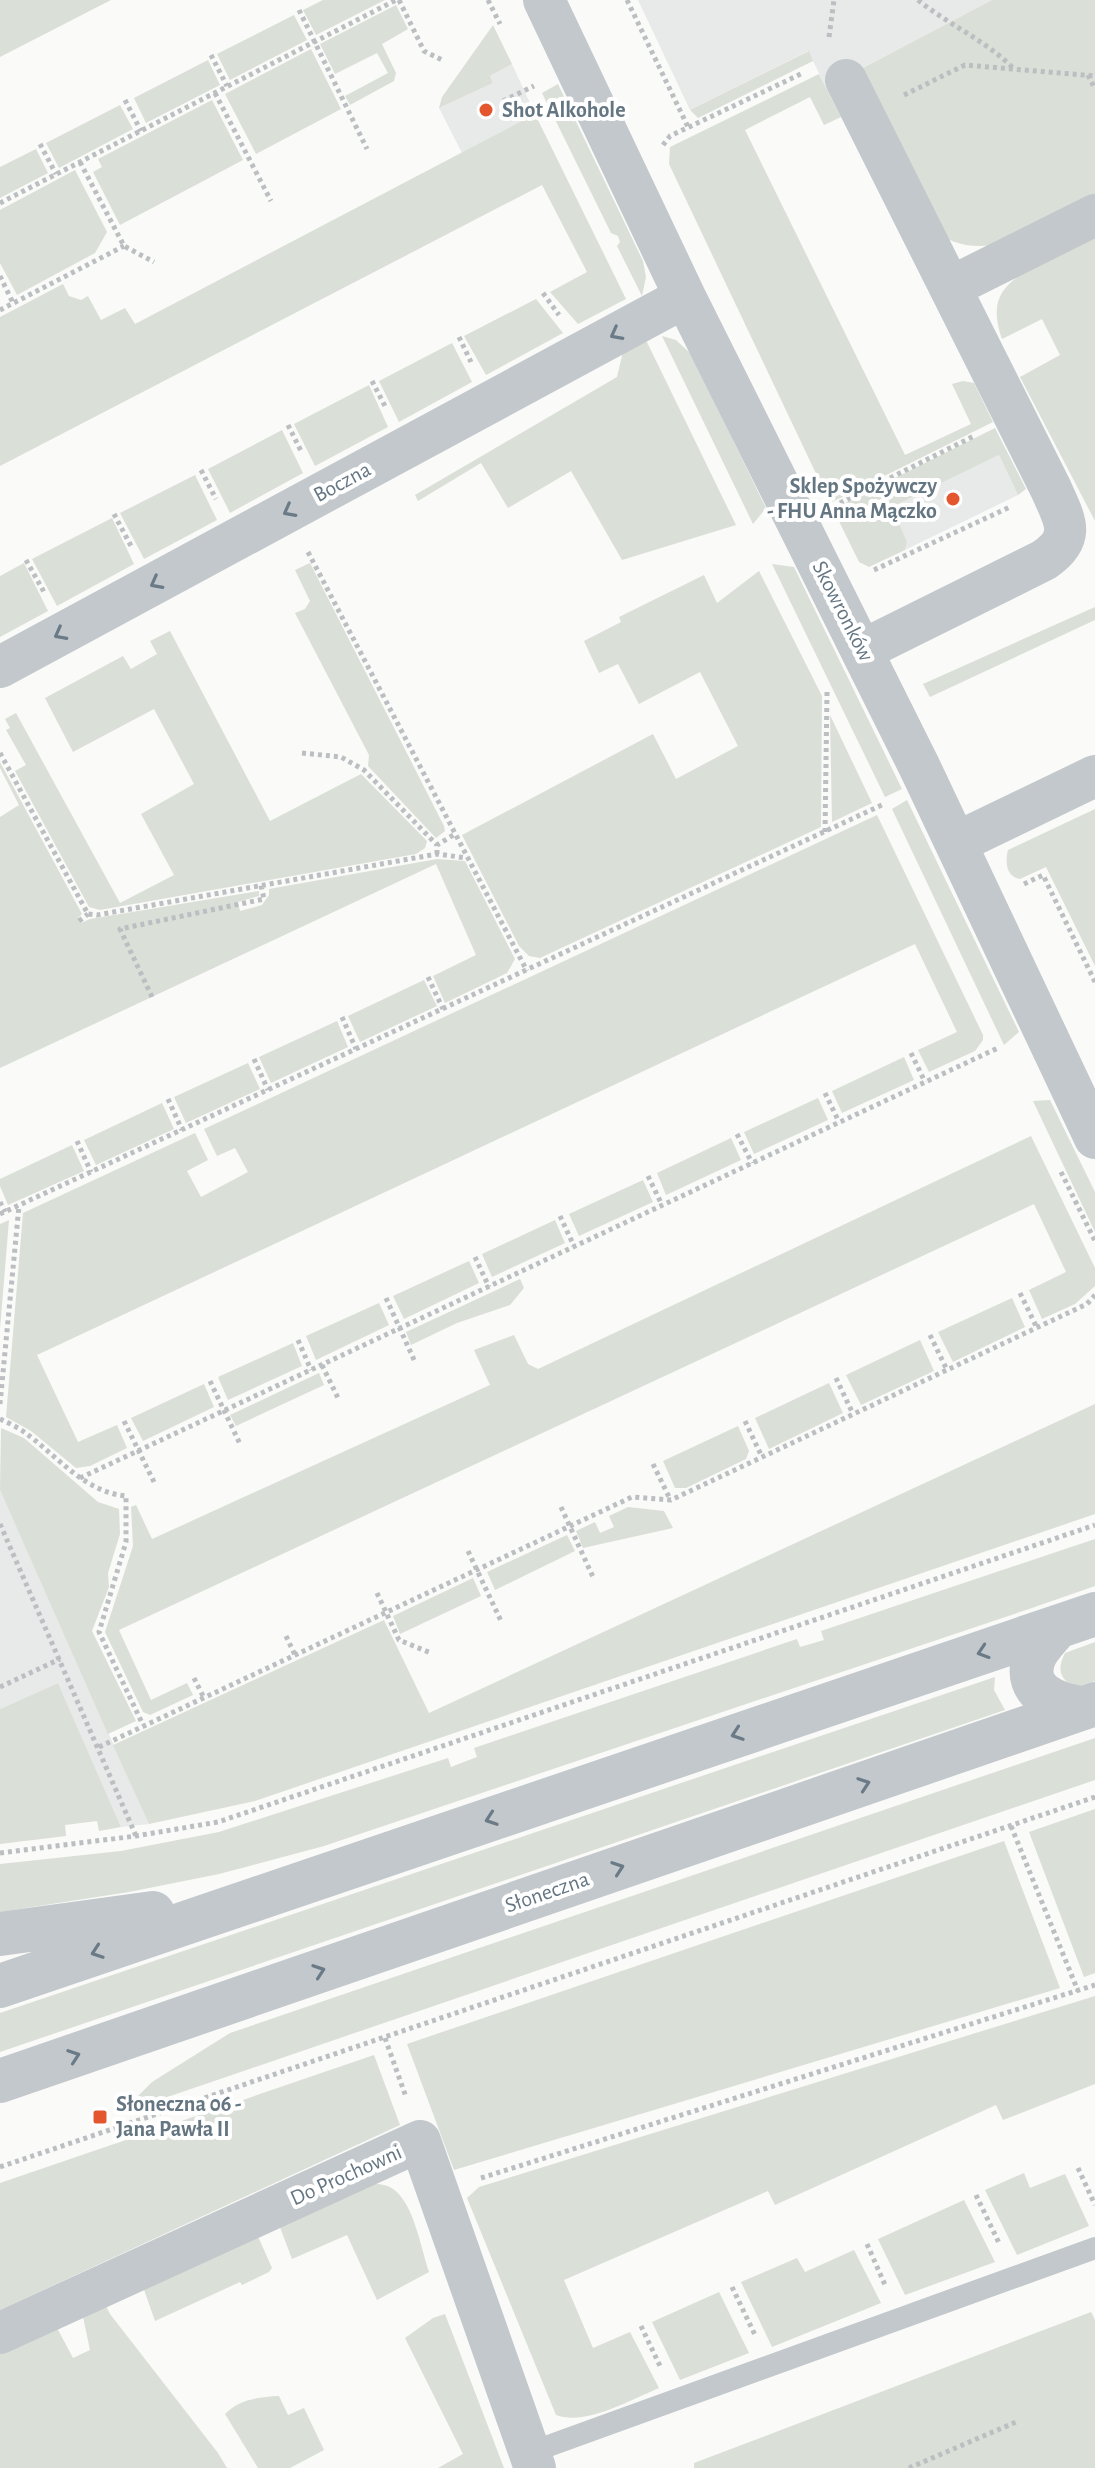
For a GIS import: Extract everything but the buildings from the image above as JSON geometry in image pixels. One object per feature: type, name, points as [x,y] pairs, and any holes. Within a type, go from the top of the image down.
[{"type":"street","name":"Skowronków","points":[[544,0],[685,297],[863,650],[1095,1138]]},
{"type":"street","points":[[839,89],[951,287],[1051,489],[1065,520],[1066,537],[1059,550],[1044,560],[863,650]]},
{"type":"street","points":[[951,287],[1095,215]]},
{"type":"street","name":"Boczna","points":[[0,667],[685,297]]},
{"type":"street","points":[[956,843],[1095,776]]},
{"type":"street","points":[[1076,1621],[1034,1658],[1033,1676],[1038,1689],[1049,1700],[1063,1706],[1089,1706]]},
{"type":"street","points":[[0,1986],[1076,1621]]},
{"type":"street","name":"Słoneczna","points":[[0,2081],[1089,1706]]},
{"type":"street","points":[[0,1934],[250,1899]]},
{"type":"street","name":"Do Prochowni","points":[[0,2333],[420,2141],[532,2460]]},
{"type":"lane","points":[[532,2460],[1095,2248]]},
{"type":"path","points":[[0,203],[398,0],[424,51],[444,61]]},
{"type":"path","points":[[627,0],[688,127]]},
{"type":"path","points":[[828,41],[834,0]]},
{"type":"path","points":[[918,0],[979,39],[1014,69]]},
{"type":"path","points":[[299,10],[367,149]]},
{"type":"path","points":[[211,55],[227,86]]},
{"type":"path","points":[[661,148],[670,136],[688,127],[839,89],[965,65],[1091,75],[1095,89]]},
{"type":"path","points":[[215,93],[271,201]]},
{"type":"path","points":[[125,100],[141,131]]},
{"type":"path","points":[[40,144],[56,174]]},
{"type":"path","points":[[80,162],[124,246],[154,262]]},
{"type":"path","points":[[0,310],[124,246]]},
{"type":"path","points":[[0,276],[13,303]]},
{"type":"path","points":[[839,503],[986,430]]},
{"type":"path","points":[[287,512],[527,971]]},
{"type":"path","points":[[26,560],[48,600]]},
{"type":"path","points":[[825,832],[827,692]]},
{"type":"path","points":[[0,753],[88,914]]},
{"type":"path","points":[[302,753],[341,757],[364,770],[437,845],[437,854]]},
{"type":"path","points":[[0,1202],[2,1213],[19,1206],[927,783]]},
{"type":"path","points":[[437,845],[455,834]]},
{"type":"path","points":[[79,921],[88,914],[97,915],[437,854],[467,858]]},
{"type":"path","points":[[1022,885],[1043,875],[1095,982]]},
{"type":"path","points":[[152,997],[120,929],[264,899],[261,885]]},
{"type":"path","points":[[428,977],[443,1009]]},
{"type":"path","points":[[342,1017],[356,1049]]},
{"type":"path","points":[[80,1478],[1000,1047]]},
{"type":"path","points":[[911,1053],[925,1082]]},
{"type":"path","points":[[254,1059],[268,1090]]},
{"type":"path","points":[[825,1093],[839,1122]]},
{"type":"path","points":[[168,1099],[182,1130]]},
{"type":"path","points":[[737,1134],[752,1163]]},
{"type":"path","points":[[77,1141],[91,1172]]},
{"type":"path","points":[[648,1176],[662,1205]]},
{"type":"path","points":[[0,1404],[19,1206]]},
{"type":"path","points":[[560,1216],[574,1246]]},
{"type":"path","points":[[475,1257],[489,1287]]},
{"type":"path","points":[[1020,1293],[1037,1328]]},
{"type":"path","points":[[99,1747],[632,1497],[671,1500],[1087,1304],[1095,1295]]},
{"type":"path","points":[[386,1298],[415,1362]]},
{"type":"path","points":[[930,1335],[947,1370]]},
{"type":"path","points":[[298,1340],[311,1370]]},
{"type":"path","points":[[322,1365],[338,1398]]},
{"type":"path","points":[[836,1378],[853,1414]]},
{"type":"path","points":[[210,1381],[240,1444]]},
{"type":"path","points":[[0,1419],[24,1431],[80,1478],[111,1494],[126,1496],[126,1542],[99,1632],[143,1725]]},
{"type":"path","points":[[124,1421],[154,1482]]},
{"type":"path","points":[[745,1421],[762,1457]]},
{"type":"path","points":[[653,1464],[671,1500]]},
{"type":"path","points":[[561,1507],[593,1577]]},
{"type":"path","points":[[0,1524],[136,1836]]},
{"type":"path","points":[[0,1853],[218,1822],[1095,1525]]},
{"type":"path","points":[[468,1551],[501,1621]]},
{"type":"path","points":[[377,1593],[399,1640],[431,1653]]},
{"type":"path","points":[[286,1636],[295,1655]]},
{"type":"path","points":[[0,1687],[60,1659]]},
{"type":"path","points":[[194,1678],[204,1698]]},
{"type":"path","points":[[0,2167],[1095,1797]]},
{"type":"path","points":[[1011,1826],[1078,1991]]},
{"type":"path","points":[[438,2191],[1095,1985]]},
{"type":"path","points":[[385,2038],[411,2110]]},
{"type":"path","points":[[1078,2168],[1095,2205]]},
{"type":"path","points":[[976,2195],[1003,2252]]},
{"type":"path","points":[[867,2244],[890,2295]]},
{"type":"path","points":[[732,2287],[759,2343]]},
{"type":"path","points":[[641,2326],[667,2378]]},
{"type":"path","points":[[909,2468],[1016,2422]]},
{"type":"shaded area","points":[[0,0],[111,0],[0,57]]},
{"type":"shaded area","points":[[323,0],[385,0],[316,35],[303,10]]},
{"type":"shaded area","points":[[638,0],[992,0],[826,87],[808,51],[690,110]]},
{"type":"shaded area","points":[[992,0],[1095,0],[1095,196],[992,245],[974,246],[946,238],[857,71]]},
{"type":"shaded area","points":[[396,5],[408,29],[382,44],[396,73],[394,81],[350,105],[345,96],[388,73],[377,53],[335,74],[320,44]]},
{"type":"shaded area","points":[[294,15],[307,40],[230,80],[217,54]]},
{"type":"shaded area","points":[[493,25],[512,64],[490,76],[493,83],[439,108],[442,97]]},
{"type":"shaded area","points":[[311,49],[341,109],[256,154],[225,94]]},
{"type":"shaded area","points":[[809,51],[813,61],[698,118],[690,110]]},
{"type":"shaded area","points":[[208,60],[220,85],[146,123],[134,98]]},
{"type":"shaded area","points":[[512,64],[535,114],[462,153],[439,108],[493,83],[490,76]]},
{"type":"shaded area","points":[[819,74],[841,117],[824,125],[810,97],[745,130],[905,455],[971,424],[952,384],[963,381],[974,383],[993,422],[830,503],[669,164],[670,147]]},
{"type":"shaded area","points":[[558,84],[643,261],[646,277],[642,296],[617,246],[620,242],[618,236],[611,233],[542,93]]},
{"type":"shaded area","points":[[212,100],[243,160],[120,225],[93,172],[102,167],[98,159]]},
{"type":"shaded area","points":[[120,105],[133,129],[59,168],[46,143]]},
{"type":"shaded area","points":[[535,114],[626,299],[578,324],[550,292],[587,272],[542,185],[0,466],[0,317],[63,284],[69,296],[81,300],[88,296],[101,320],[125,308],[135,324]]},
{"type":"shaded area","points":[[36,149],[48,173],[0,198],[0,167]]},
{"type":"shaded area","points":[[75,170],[107,232],[95,253],[17,295],[0,263],[0,210]]},
{"type":"shaded area","points":[[1095,237],[1095,521],[1020,377],[1060,355],[1042,319],[1002,339],[997,311],[1004,290],[1020,275]]},
{"type":"shaded area","points":[[536,299],[563,333],[486,375],[464,336]]},
{"type":"shaded area","points":[[643,334],[736,525],[622,560],[571,471],[508,508],[481,463],[418,501],[415,495],[617,377],[625,343]]},
{"type":"shaded area","points":[[662,336],[676,340],[691,354],[766,508],[753,524]]},
{"type":"shaded area","points":[[452,343],[472,382],[399,422],[379,381]]},
{"type":"shaded area","points":[[369,385],[388,427],[315,466],[294,424]]},
{"type":"shaded area","points":[[995,428],[1026,489],[1018,495],[999,455],[892,507],[907,542],[905,550],[869,567],[859,562],[833,509]]},
{"type":"shaded area","points":[[282,430],[303,473],[230,513],[208,469]]},
{"type":"shaded area","points":[[999,455],[1018,495],[905,550],[907,542],[892,507]]},
{"type":"shaded area","points":[[195,475],[217,520],[144,559],[120,513]]},
{"type":"shaded area","points":[[112,518],[134,564],[57,606],[32,559]]},
{"type":"shaded area","points":[[24,563],[48,611],[0,637],[0,576]]},
{"type":"shaded area","points":[[310,563],[444,826],[445,831],[436,838],[368,766],[369,755],[295,613],[305,609],[310,601],[295,570]]},
{"type":"shaded area","points":[[772,564],[794,567],[902,789],[885,797]]},
{"type":"shaded area","points":[[759,571],[822,696],[821,827],[540,958],[529,956],[519,946],[462,835],[653,734],[676,779],[738,746],[700,672],[639,704],[618,664],[599,673],[584,641],[621,622],[619,617],[704,575],[717,603]]},
{"type":"shaded area","points":[[1095,607],[1095,620],[930,697],[923,684]]},
{"type":"shaded area","points":[[170,631],[270,821],[361,774],[427,841],[425,848],[416,854],[100,910],[89,907],[15,771],[26,765],[6,730],[10,728],[5,719],[16,713],[120,903],[174,875],[141,814],[194,784],[154,709],[73,752],[45,698],[123,656],[131,669],[157,654],[150,641]]},
{"type":"shaded area","points":[[830,715],[872,803],[832,822]]},
{"type":"shaded area","points":[[0,762],[82,914],[78,918],[81,923],[259,891],[259,896],[238,902],[240,911],[262,905],[269,895],[269,889],[437,859],[465,861],[515,959],[507,973],[445,1003],[433,976],[476,955],[436,864],[0,1068],[0,817],[19,805],[0,768]]},
{"type":"shaded area","points":[[907,800],[1019,1032],[1004,1045],[892,809]]},
{"type":"shaded area","points":[[1095,809],[1095,966],[1046,867],[1020,879],[1015,878],[1009,872],[1007,859],[1008,850]]},
{"type":"shaded area","points":[[877,815],[983,1035],[975,1051],[929,1072],[918,1050],[957,1032],[915,944],[37,1355],[78,1442],[117,1425],[127,1448],[90,1466],[76,1468],[31,1431],[6,1417],[23,1213],[195,1133],[208,1160],[187,1171],[201,1197],[248,1172],[235,1148],[217,1156],[204,1129]]},
{"type":"shaded area","points":[[424,980],[437,1006],[360,1042],[348,1016]]},
{"type":"shaded area","points":[[337,1021],[348,1047],[271,1083],[259,1057]]},
{"type":"shaded area","points":[[904,1057],[914,1080],[842,1113],[832,1091]]},
{"type":"shaded area","points":[[248,1063],[260,1089],[186,1123],[174,1097]]},
{"type":"shaded area","points":[[818,1098],[828,1120],[754,1154],[744,1132]]},
{"type":"shaded area","points":[[1050,1100],[1095,1192],[1095,1232],[1033,1101]]},
{"type":"shaded area","points":[[162,1103],[174,1129],[96,1165],[84,1140]]},
{"type":"shaded area","points":[[1031,1136],[1095,1268],[1095,1286],[1075,1304],[1042,1319],[1029,1290],[1066,1272],[1034,1204],[119,1630],[151,1700],[187,1683],[193,1695],[150,1715],[143,1712],[105,1632],[133,1546],[131,1507],[136,1505],[152,1539],[490,1385],[474,1350],[514,1335],[528,1364],[538,1369]]},
{"type":"shaded area","points":[[731,1138],[741,1160],[666,1195],[657,1173]]},
{"type":"shaded area","points":[[72,1145],[84,1171],[8,1205],[0,1179]]},
{"type":"shaded area","points":[[643,1180],[653,1202],[579,1236],[569,1214]]},
{"type":"shaded area","points":[[9,1220],[0,1329],[0,1224]]},
{"type":"shaded area","points":[[555,1220],[565,1243],[492,1277],[482,1254]]},
{"type":"shaded area","points":[[469,1261],[479,1283],[404,1319],[393,1296]]},
{"type":"shaded area","points":[[520,1279],[524,1288],[510,1305],[457,1323],[411,1345],[406,1332]]},
{"type":"shaded area","points":[[1012,1298],[1025,1327],[953,1362],[938,1332]]},
{"type":"shaded area","points":[[379,1303],[389,1325],[316,1360],[306,1336]]},
{"type":"shaded area","points":[[920,1340],[934,1371],[861,1405],[846,1375]]},
{"type":"shaded area","points":[[293,1343],[302,1366],[228,1400],[218,1377]]},
{"type":"shaded area","points":[[319,1373],[324,1385],[236,1426],[230,1415]]},
{"type":"shaded area","points":[[829,1383],[843,1413],[769,1449],[755,1418]]},
{"type":"shaded area","points":[[204,1384],[214,1407],[143,1441],[131,1418]]},
{"type":"shaded area","points":[[1095,1404],[1095,1514],[255,1801],[149,1824],[113,1745],[384,1620],[429,1713]]},
{"type":"shaded area","points":[[738,1426],[749,1451],[746,1459],[686,1488],[675,1488],[663,1461]]},
{"type":"shaded area","points":[[1,1428],[24,1438],[98,1502],[119,1509],[120,1534],[108,1573],[109,1587],[92,1631],[136,1721],[108,1734],[0,1490]]},
{"type":"shaded area","points":[[0,1490],[149,1824],[121,1827],[58,1683],[0,1709]]},
{"type":"shaded area","points":[[628,1507],[664,1511],[673,1528],[583,1548],[576,1531],[595,1522],[600,1533],[614,1527],[609,1516]]},
{"type":"shaded area","points":[[567,1535],[575,1551],[495,1590],[487,1572]]},
{"type":"shaded area","points":[[1095,1539],[1095,1586],[1029,1609],[324,1846],[219,1874],[0,1912],[0,1864],[121,1851],[219,1832],[448,1758],[451,1767],[477,1757],[474,1748],[797,1639],[800,1647],[824,1640],[821,1631]]},
{"type":"shaded area","points":[[473,1578],[481,1596],[400,1634],[393,1616]]},
{"type":"shaded area","points":[[1095,1642],[1095,1681],[1075,1687],[1061,1673],[1065,1653]]},
{"type":"shaded area","points":[[995,1677],[994,1690],[1005,1710],[0,2052],[0,2013]]},
{"type":"shaded area","points":[[58,1683],[121,1827],[99,1831],[97,1821],[65,1825],[66,1836],[0,1844],[0,1709]]},
{"type":"shaded area","points":[[1095,1738],[1095,1780],[141,2106],[138,2096],[152,2082],[230,2033]]},
{"type":"shaded area","points":[[1095,1809],[1095,1973],[1084,1977],[1029,1832]]},
{"type":"shaded area","points":[[1004,1841],[1060,1988],[454,2170],[407,2044]]},
{"type":"shaded area","points":[[1095,1996],[1095,2084],[1003,2120],[996,2105],[775,2205],[768,2191],[564,2280],[593,2348],[630,2332],[659,2388],[594,2414],[581,2417],[556,2415],[467,2198],[479,2187]]},
{"type":"shaded area","points":[[374,2055],[400,2125],[0,2310],[0,2183]]},
{"type":"shaded area","points":[[1024,2173],[1030,2188],[1065,2174],[1089,2226],[1017,2255],[985,2190]]},
{"type":"shaded area","points":[[368,2183],[387,2186],[400,2196],[412,2215],[429,2272],[377,2300],[347,2235],[292,2259],[278,2222]]},
{"type":"shaded area","points":[[964,2200],[995,2262],[905,2295],[878,2239]]},
{"type":"shaded area","points":[[256,2232],[272,2268],[269,2272],[155,2321],[142,2284]]},
{"type":"shaded area","points":[[854,2250],[881,2303],[772,2347],[741,2282],[797,2258],[805,2272]]},
{"type":"shaded area","points":[[719,2292],[749,2353],[680,2380],[652,2322]]},
{"type":"shaded area","points":[[104,2302],[227,2468],[0,2468],[0,2350],[55,2324],[73,2358],[90,2350],[82,2312]]},
{"type":"shaded area","points":[[1091,2312],[1095,2320],[1095,2468],[694,2468],[694,2463]]},
{"type":"shaded area","points":[[445,2314],[504,2468],[438,2468],[463,2454],[405,2338],[433,2318]]},
{"type":"shaded area","points":[[279,2396],[288,2415],[304,2408],[324,2450],[290,2468],[258,2468],[225,2414],[243,2402]]},
{"type":"place","name":"Shot Alkohole","points":[[486,110]]},
{"type":"place","name":"Sklep Spożywczy - FHU Anna Mączko","points":[[953,499]]},
{"type":"place","name":"Słoneczna 06 - Jana Pawła II","points":[[100,2117]]}]
